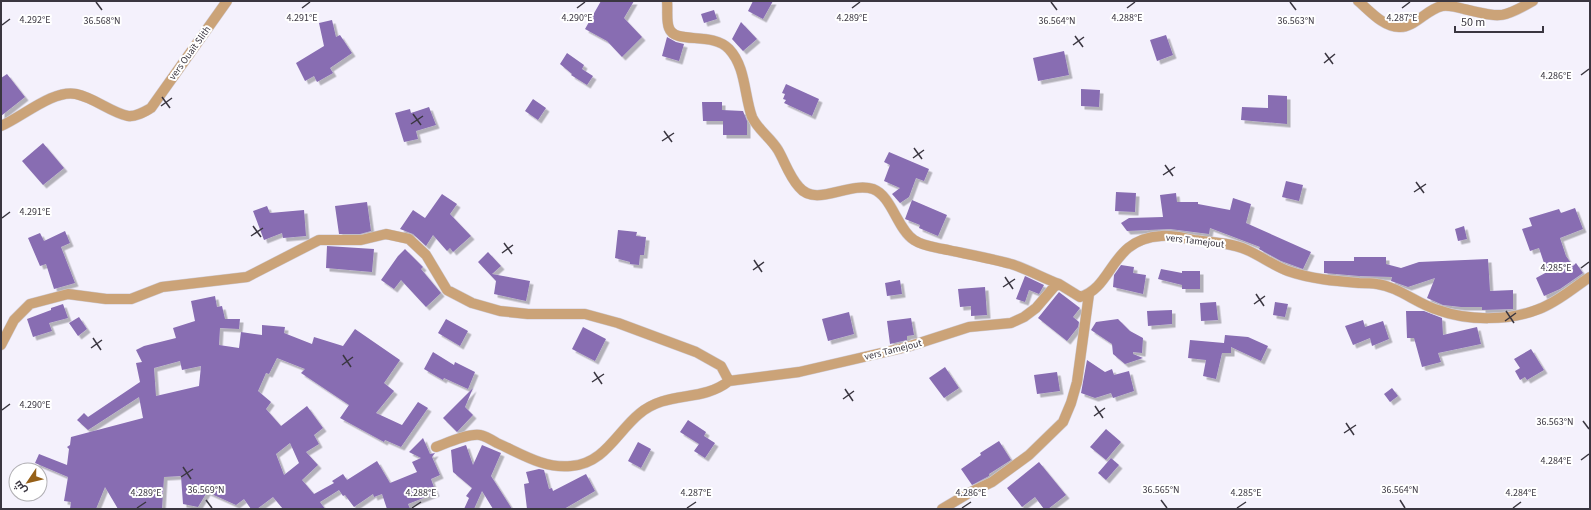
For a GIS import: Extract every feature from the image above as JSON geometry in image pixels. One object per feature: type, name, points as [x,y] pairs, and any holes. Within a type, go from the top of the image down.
[{"type":"street","name":"vers Ouaït Slith","points":[[1,126],[26,114],[53,96],[63,94],[75,94],[86,97],[128,116],[143,113],[151,108],[227,1]]},
{"type":"street","points":[[668,1],[668,27],[671,33],[682,37],[708,38],[720,41],[728,48],[735,58],[744,81],[752,116],[758,129],[778,149],[794,181],[806,193],[814,196],[863,187],[875,190],[884,197],[902,228],[916,241],[1012,264],[1059,284],[1080,297],[1089,294],[1077,382],[1071,403],[1063,422],[1029,454],[992,482],[968,493],[942,509]]},
{"type":"street","points":[[1358,1],[1390,26],[1400,28],[1409,25],[1432,9],[1443,6],[1453,6],[1497,16],[1512,13],[1533,1]]},
{"type":"street","points":[[1,345],[14,320],[30,304],[68,294],[106,299],[131,299],[162,287],[247,277],[319,240],[361,240],[386,234],[409,239],[426,255],[447,290],[472,303],[500,311],[528,314],[585,314],[618,323],[696,352],[721,366],[729,381],[718,390],[706,394],[669,398],[640,413],[604,451],[590,461],[572,466],[553,465],[531,459],[480,435],[458,438],[436,447]]},
{"type":"street","name":"vers Tamejout","points":[[1089,294],[1102,280],[1118,256],[1144,238],[1161,236],[1178,236],[1234,246],[1247,250],[1286,270],[1304,276],[1377,284],[1437,310],[1456,315],[1495,317],[1517,316],[1540,309],[1570,292],[1590,277]]},
{"type":"street","name":"vers Tamejout","points":[[729,381],[799,372],[907,347],[969,327],[1011,323],[1024,317],[1054,287],[1059,284]]},
{"type":"building","points":[[601,1],[634,1],[624,18],[642,37],[622,57],[607,41],[585,29]]},
{"type":"building","points":[[753,1],[773,1],[763,19],[748,11]]},
{"type":"building","points":[[714,10],[717,19],[704,23],[701,14]]},
{"type":"building","points":[[332,20],[336,37],[340,35],[352,53],[330,68],[333,73],[317,82],[314,76],[305,81],[296,63],[324,46],[319,23]]},
{"type":"building","points":[[741,22],[757,39],[743,51],[732,39]]},
{"type":"building","points":[[1166,35],[1173,55],[1157,61],[1150,40]]},
{"type":"building","points":[[667,37],[684,44],[679,61],[662,56]]},
{"type":"building","points":[[1064,51],[1069,75],[1038,81],[1033,58]]},
{"type":"building","points":[[567,53],[584,65],[582,69],[593,76],[587,85],[571,75],[572,74],[560,64]]},
{"type":"building","points":[[7,74],[25,97],[1,116],[1,78]]},
{"type":"building","points":[[786,84],[819,99],[812,116],[784,103],[786,100],[783,99],[785,94],[782,93]]},
{"type":"building","points":[[1081,89],[1100,90],[1099,107],[1081,106]]},
{"type":"building","points":[[1268,95],[1287,96],[1287,124],[1241,120],[1242,107],[1268,108]]},
{"type":"building","points":[[533,99],[546,108],[538,120],[525,111]]},
{"type":"building","points":[[702,102],[722,102],[722,110],[743,111],[747,121],[747,135],[723,135],[723,121],[703,121]]},
{"type":"building","points":[[429,107],[436,125],[416,131],[418,139],[404,142],[395,113],[410,109],[411,113]]},
{"type":"building","points":[[43,143],[64,168],[43,185],[22,161]]},
{"type":"building","points":[[889,152],[929,169],[924,181],[916,178],[909,197],[900,203],[892,194],[900,188],[884,181],[890,165],[884,162]]},
{"type":"building","points":[[1286,181],[1303,185],[1299,201],[1282,197]]},
{"type":"building","points":[[1116,192],[1136,193],[1135,212],[1115,211]]},
{"type":"building","points":[[1176,193],[1177,202],[1198,202],[1198,204],[1230,210],[1233,198],[1251,204],[1246,223],[1311,252],[1303,269],[1281,261],[1259,249],[1260,247],[1210,228],[1209,234],[1170,229],[1127,231],[1121,223],[1129,218],[1163,217],[1160,195]]},
{"type":"building","points":[[442,194],[457,204],[450,214],[471,236],[453,252],[450,248],[447,251],[433,235],[426,246],[413,234],[400,229],[413,210],[425,218]]},
{"type":"building","points":[[912,200],[947,215],[938,236],[919,228],[920,225],[905,219]]},
{"type":"building","points":[[367,202],[371,231],[360,234],[339,234],[335,206]]},
{"type":"building","points":[[267,206],[270,213],[304,210],[306,236],[283,238],[282,233],[264,240],[253,211]]},
{"type":"building","points":[[1575,208],[1583,229],[1560,238],[1566,256],[1573,266],[1576,263],[1583,273],[1560,289],[1544,296],[1536,278],[1547,272],[1539,248],[1530,251],[1522,229],[1532,226],[1529,218],[1559,209],[1561,213]]},
{"type":"building","points":[[1464,226],[1467,239],[1458,241],[1455,229]]},
{"type":"building","points":[[618,230],[637,232],[636,236],[646,237],[644,255],[640,255],[639,265],[630,264],[630,262],[615,258]]},
{"type":"building","points":[[65,231],[70,243],[61,247],[75,283],[54,289],[46,264],[40,266],[28,238],[40,233],[44,241]]},
{"type":"building","points":[[327,246],[374,249],[372,272],[326,268]]},
{"type":"building","points":[[405,249],[423,267],[421,269],[441,293],[426,307],[401,280],[394,289],[381,280],[398,256]]},
{"type":"building","points":[[488,252],[501,266],[492,274],[530,281],[526,301],[494,294],[496,281],[478,262]]},
{"type":"building","points":[[1354,257],[1386,257],[1386,264],[1401,268],[1419,262],[1488,259],[1490,291],[1513,290],[1513,309],[1482,310],[1482,307],[1443,305],[1427,298],[1435,278],[1408,287],[1391,281],[1392,277],[1324,273],[1324,261],[1354,261]]},
{"type":"building","points":[[1121,265],[1134,267],[1133,273],[1146,275],[1143,294],[1113,287],[1114,275]]},
{"type":"building","points":[[1161,269],[1182,273],[1182,271],[1200,271],[1200,289],[1182,289],[1182,285],[1158,279]]},
{"type":"building","points":[[1025,276],[1044,285],[1039,294],[1029,290],[1025,302],[1016,299]]},
{"type":"building","points":[[900,280],[902,294],[887,296],[885,283]]},
{"type":"building","points":[[985,287],[987,315],[971,316],[971,306],[960,307],[958,289]]},
{"type":"building","points":[[1059,292],[1080,308],[1073,317],[1079,322],[1078,327],[1067,341],[1038,318]]},
{"type":"building","points":[[215,296],[217,307],[222,306],[225,319],[240,319],[239,329],[220,328],[219,345],[239,348],[241,332],[262,335],[262,325],[285,327],[284,333],[312,344],[314,337],[343,346],[355,329],[400,360],[384,383],[394,391],[376,413],[402,425],[418,402],[428,408],[401,447],[385,440],[384,442],[340,418],[349,405],[301,373],[305,369],[277,358],[269,374],[266,373],[258,391],[271,402],[266,409],[281,426],[307,406],[323,428],[314,435],[319,444],[306,452],[318,465],[302,480],[314,494],[334,483],[332,481],[343,474],[347,480],[377,461],[390,483],[417,472],[412,462],[421,458],[409,452],[423,438],[430,454],[435,453],[432,457],[440,475],[431,479],[436,493],[408,504],[410,509],[387,509],[382,494],[374,497],[373,494],[354,507],[339,490],[320,502],[325,509],[283,509],[273,497],[257,509],[251,509],[244,499],[236,505],[207,492],[198,507],[183,504],[181,476],[164,477],[162,509],[118,509],[105,487],[96,509],[70,509],[71,502],[64,501],[68,477],[48,469],[48,462],[35,462],[39,454],[67,465],[69,449],[67,447],[70,445],[71,437],[143,418],[139,397],[88,430],[77,420],[84,413],[88,417],[140,382],[136,363],[142,362],[136,350],[144,346],[176,338],[173,328],[195,321],[191,301]],"holes":[[[180,361],[182,370],[201,366],[199,386],[156,396],[154,368]],[[290,443],[299,463],[284,475],[276,454]]]},
{"type":"building","points":[[1216,302],[1218,320],[1201,321],[1200,303]]},
{"type":"building","points":[[1275,302],[1288,304],[1285,317],[1273,315]]},
{"type":"building","points":[[63,304],[68,318],[49,323],[52,331],[33,337],[27,319]]},
{"type":"building","points":[[1172,310],[1172,324],[1148,326],[1147,311]]},
{"type":"building","points":[[1406,311],[1424,311],[1442,318],[1443,335],[1477,327],[1481,344],[1438,353],[1441,362],[1422,367],[1414,338],[1407,338]]},
{"type":"building","points":[[849,312],[854,334],[828,341],[822,319]]},
{"type":"building","points":[[79,317],[87,329],[78,336],[69,323]]},
{"type":"building","points":[[911,318],[914,335],[907,336],[907,340],[890,344],[887,321]]},
{"type":"building","points":[[446,319],[468,331],[460,346],[438,333]]},
{"type":"building","points":[[1118,319],[1130,331],[1143,338],[1142,353],[1133,352],[1133,354],[1143,358],[1125,364],[1113,354],[1112,344],[1091,330],[1096,322]]},
{"type":"building","points":[[1363,320],[1365,327],[1383,321],[1389,339],[1372,346],[1370,338],[1353,345],[1345,326]]},
{"type":"building","points":[[583,327],[606,339],[595,361],[572,349]]},
{"type":"building","points":[[1225,335],[1248,337],[1268,346],[1261,361],[1231,347],[1231,353],[1222,353],[1216,379],[1203,376],[1206,360],[1188,358],[1190,340],[1224,343]]},
{"type":"building","points":[[1531,349],[1544,370],[1527,380],[1525,377],[1520,380],[1515,371],[1520,368],[1514,359]]},
{"type":"building","points":[[433,352],[454,365],[455,362],[475,372],[468,389],[444,378],[443,380],[424,369]]},
{"type":"building","points":[[1087,360],[1105,372],[1112,369],[1114,375],[1129,371],[1134,391],[1113,398],[1111,393],[1095,398],[1081,393]]},
{"type":"building","points":[[945,367],[959,388],[944,398],[929,378]]},
{"type":"building","points":[[1057,372],[1060,391],[1037,394],[1034,375]]},
{"type":"building","points":[[473,388],[465,407],[473,415],[457,432],[443,418]]},
{"type":"building","points":[[1392,388],[1398,396],[1390,402],[1384,394]]},
{"type":"building","points":[[688,420],[706,432],[704,436],[715,443],[705,458],[694,451],[699,444],[680,432]]},
{"type":"building","points":[[1106,429],[1121,442],[1106,460],[1090,447]]},
{"type":"building","points":[[999,441],[1011,460],[989,474],[989,476],[972,485],[961,469],[981,455],[980,453]]},
{"type":"building","points":[[638,442],[651,449],[641,468],[628,461]]},
{"type":"building","points":[[466,445],[473,465],[482,445],[501,453],[491,476],[512,509],[493,509],[482,491],[474,509],[464,509],[469,498],[466,496],[472,488],[453,472],[451,450]]},
{"type":"building","points":[[1111,458],[1119,465],[1106,480],[1098,473]]},
{"type":"building","points":[[1039,462],[1066,495],[1048,509],[1044,509],[1035,497],[1022,507],[1007,488]]},
{"type":"building","points":[[539,469],[544,470],[549,489],[552,488],[553,491],[586,474],[595,491],[564,509],[527,509],[524,484],[529,483],[526,472]]}]
